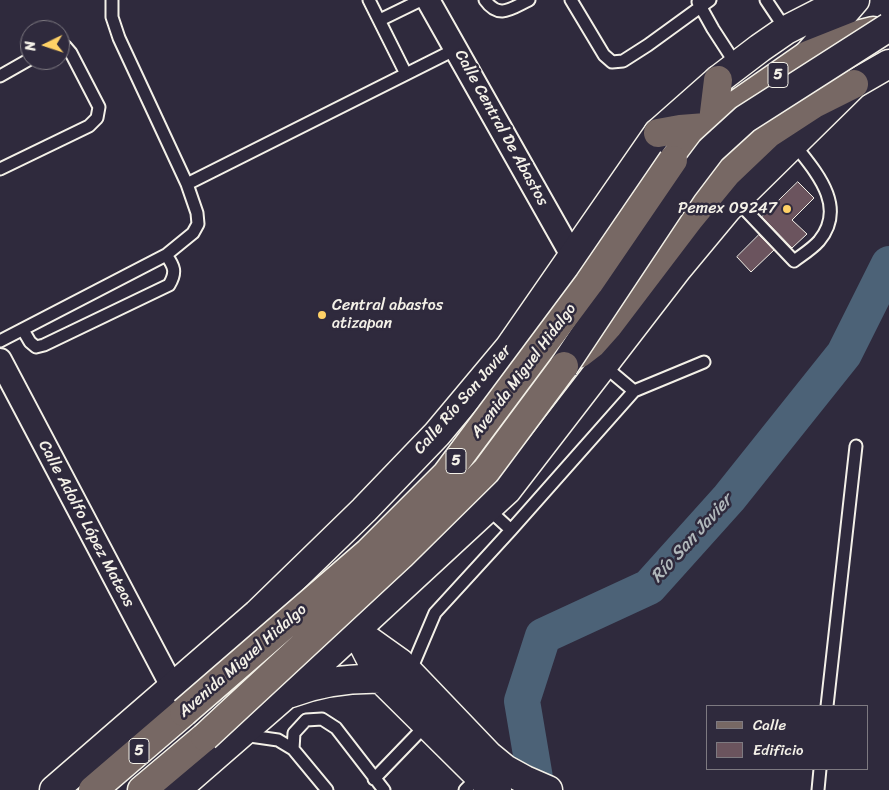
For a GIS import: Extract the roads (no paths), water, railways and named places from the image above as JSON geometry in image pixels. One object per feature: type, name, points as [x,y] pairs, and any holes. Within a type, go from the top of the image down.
[{"type":"main road","name":"Calle Río San Javier","points":[[54,790],[257,614],[364,510],[437,434],[509,348],[658,133],[728,73],[786,30],[849,0]]},
{"type":"main road","points":[[808,55],[855,0]]},
{"type":"main road","name":"Avenida Miguel Hidalgo","points":[[93,790],[369,552],[446,474],[589,283],[682,149],[710,124],[808,55],[861,34],[889,27]]},
{"type":"main road","name":"Avenida Miguel Hidalgo","points":[[142,790],[205,737],[401,554],[486,471],[564,366],[683,187],[712,150],[745,119],[889,27]]},
{"type":"main road","points":[[564,366],[592,344],[603,332],[690,218],[727,173],[768,134],[814,104],[889,64]]},
{"type":"main road","points":[[658,133],[710,124],[728,73]]},
{"type":"main road","points":[[176,790],[283,697],[507,490],[678,268],[736,200],[854,84]]},
{"type":"main road","points":[[437,434],[434,460],[437,475],[449,488],[467,496],[483,496],[507,490]]},
{"type":"main road","points":[[364,510],[346,562],[344,577],[356,630],[381,679],[480,785]]},
{"type":"main road","points":[[257,614],[307,610],[321,612],[338,618],[400,662],[488,755],[505,769],[536,785]]},
{"type":"main road","points":[[182,680],[207,670],[220,671],[230,675],[242,688],[248,701],[249,713],[240,735]]},
{"type":"main road","points":[[283,697],[327,682],[352,678],[381,679]]},
{"type":"street","name":"Calle Central De Abastos","points":[[428,0],[573,257]]},
{"type":"street","name":"Calle Adolfo López Mateos","points":[[0,360],[182,680]]},
{"type":"lane","points":[[0,341],[166,255],[193,233],[198,224],[188,184],[119,38],[112,17],[112,0]]},
{"type":"lane","points":[[369,0],[406,74]]},
{"type":"lane","points":[[380,20],[421,0]]},
{"type":"lane","points":[[485,0],[494,10],[504,12],[529,0]]},
{"type":"lane","points":[[571,0],[604,55],[612,62],[623,61],[648,45],[703,2],[728,73]]},
{"type":"lane","points":[[766,0],[786,30]]},
{"type":"lane","points":[[188,184],[456,48]]},
{"type":"lane","points":[[0,170],[89,126],[97,118],[99,107],[70,51]]},
{"type":"lane","points":[[0,76],[20,65]]},
{"type":"lane","points":[[736,200],[794,261],[819,241],[826,227],[830,210],[827,190],[817,173],[794,144]]},
{"type":"lane","points":[[23,330],[30,342],[36,347],[44,345],[169,285],[174,277],[173,264],[166,255]]},
{"type":"lane","points":[[410,672],[435,613],[634,391],[704,362]]},
{"type":"lane","points":[[603,364],[634,391]]},
{"type":"lane","points":[[827,705],[856,446]]},
{"type":"lane","points":[[487,508],[511,530]]},
{"type":"lane","points":[[293,749],[294,733],[306,720],[322,719],[336,728],[384,790]]},
{"type":"lane","points":[[374,779],[426,725]]},
{"type":"lane","points":[[240,735],[278,740],[293,749],[327,790]]},
{"type":"lane","points":[[818,790],[820,770]]},
{"type":"waterway","name":"Río San Javier","points":[[537,790],[522,701],[543,636],[649,587],[729,498],[844,354],[889,264]]},
{"type":"place","name":"Pemex 09247","points":[[787,209]]},
{"type":"place","name":"Central abastos atizapan","points":[[322,315]]}]
